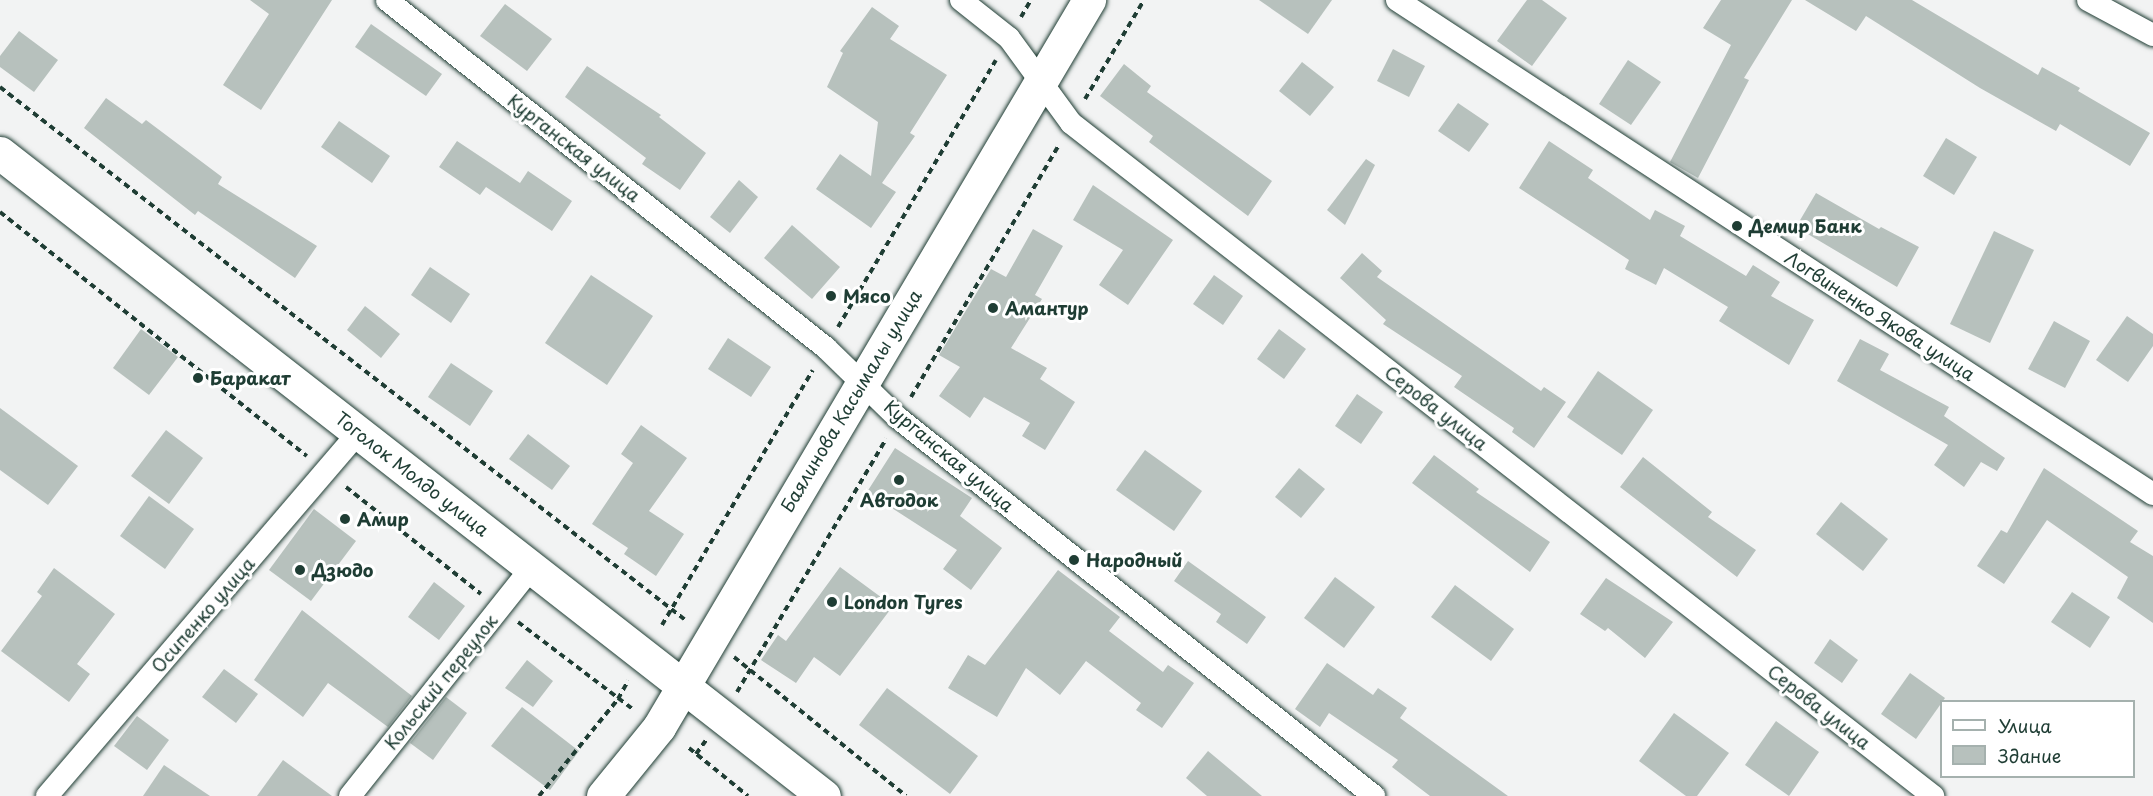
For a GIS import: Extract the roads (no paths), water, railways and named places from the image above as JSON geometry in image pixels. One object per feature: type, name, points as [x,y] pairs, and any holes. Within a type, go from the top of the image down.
[{"type":"main road","name":"Баялинова Касымалы улица","points":[[603,796],[658,727],[1089,0]]},
{"type":"main road","name":"Тоголок Молдо улица","points":[[3,160],[359,432],[824,796]]},
{"type":"street","name":"Курганская улица","points":[[387,0],[826,348],[864,380],[898,418],[1374,796]]},
{"type":"street","name":"Серова улица","points":[[961,0],[1009,38],[1039,84],[1071,123],[1933,796]]},
{"type":"street","name":"Логвиненко Якова улица","points":[[1396,0],[2153,494]]},
{"type":"street","points":[[2088,0],[2153,35]]},
{"type":"street","name":"Осипенко улица","points":[[47,796],[359,432]]},
{"type":"street","name":"Кольский переулок","points":[[350,796],[532,567]]},
{"type":"place","name":"Демир Банк","points":[[1737,226]]},
{"type":"place","name":"Мясо","points":[[831,296]]},
{"type":"place","name":"Амантур","points":[[993,308]]},
{"type":"place","name":"Баракат","points":[[198,378]]},
{"type":"place","name":"Автодок","points":[[899,480]]},
{"type":"place","name":"Амир","points":[[345,519]]},
{"type":"place","name":"Народный","points":[[1074,560]]},
{"type":"place","name":"Дзюдо","points":[[300,570]]},
{"type":"place","name":"London Tyres","points":[[832,602]]}]
